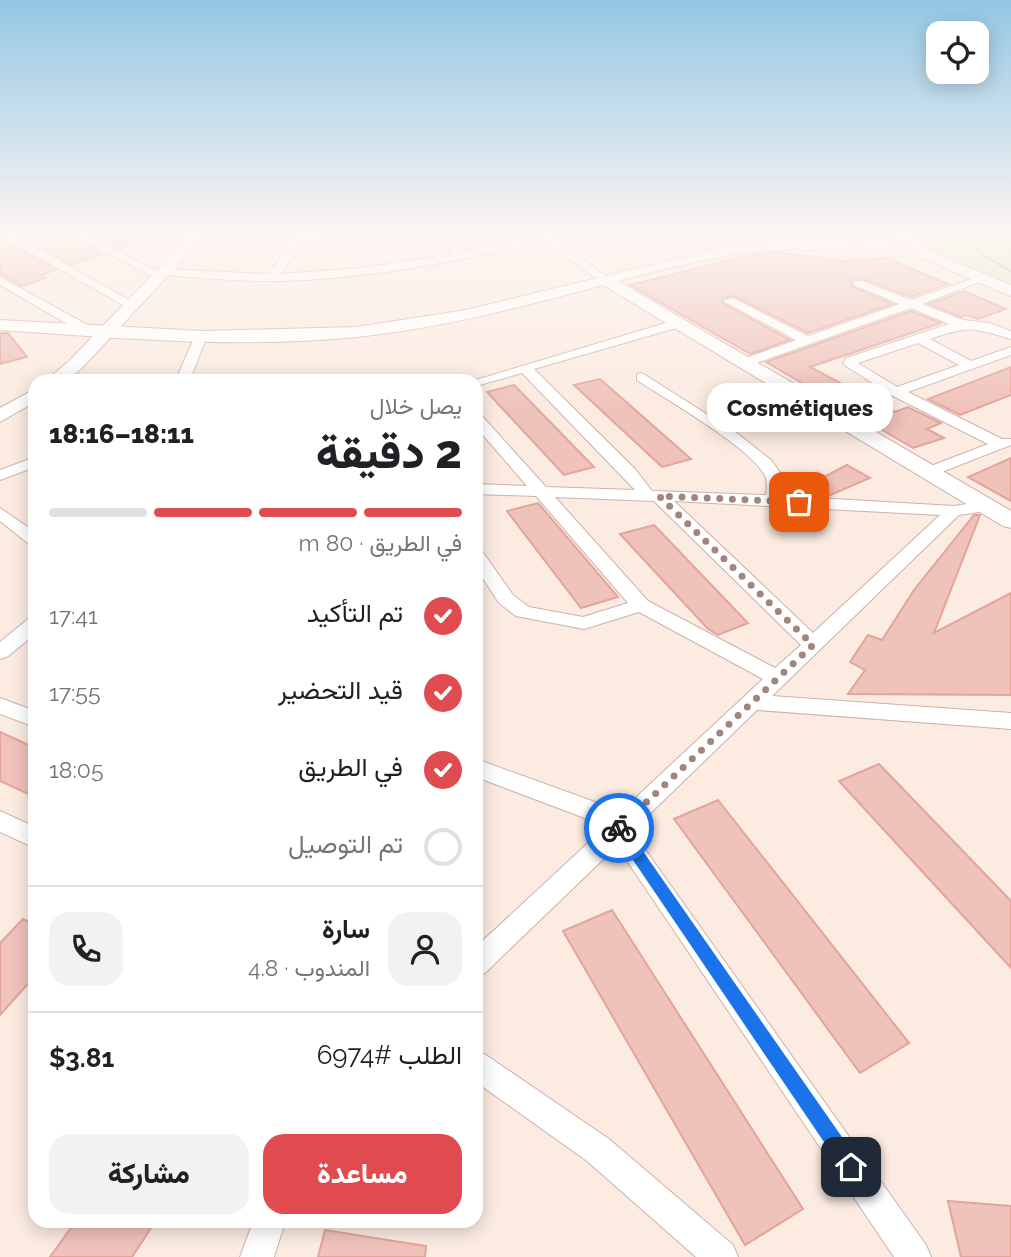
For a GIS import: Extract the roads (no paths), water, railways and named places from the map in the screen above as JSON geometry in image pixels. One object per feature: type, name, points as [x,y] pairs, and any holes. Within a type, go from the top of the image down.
[{"type":"main road","points":[[0,325],[201,336],[299,336],[396,327],[481,311],[546,295]]},
{"type":"main road","points":[[630,295],[1011,521]]},
{"type":"street","points":[[26,295],[87,330]]},
{"type":"street","points":[[110,295],[132,305]]},
{"type":"street","points":[[63,374],[75,365],[142,295]]},
{"type":"street","points":[[885,295],[961,324],[990,327],[1011,335]]},
{"type":"street","points":[[745,363],[938,295]]},
{"type":"street","points":[[729,302],[807,341]]},
{"type":"street","points":[[483,380],[679,323]]},
{"type":"street","points":[[961,324],[851,361],[854,368],[896,392],[1006,442]]},
{"type":"street","points":[[185,374],[201,336]]},
{"type":"street","points":[[921,339],[970,366]]},
{"type":"street","points":[[896,392],[1011,351]]},
{"type":"street","points":[[525,368],[654,496],[813,645]]},
{"type":"street","points":[[642,377],[757,455],[773,473],[776,482],[773,500]]},
{"type":"street","points":[[0,416],[28,398]]},
{"type":"street","points":[[483,426],[641,605],[777,678]]},
{"type":"street","points":[[929,472],[1006,442]]},
{"type":"street","points":[[0,475],[28,465]]},
{"type":"street","points":[[483,489],[773,500],[954,511],[986,506]]},
{"type":"street","points":[[483,957],[954,511]]},
{"type":"street","points":[[0,513],[28,535]]},
{"type":"street","points":[[483,565],[506,598],[523,612],[584,623],[641,605]]},
{"type":"street","points":[[0,652],[28,630]]},
{"type":"street","points":[[752,702],[1011,721]]},
{"type":"street","points":[[0,706],[28,716]]},
{"type":"street","points":[[483,771],[598,813],[618,829],[914,1257]]},
{"type":"street","points":[[0,821],[28,835]]},
{"type":"street","points":[[483,1070],[598,1150],[721,1257]]},
{"type":"street","points":[[257,1257],[267,1228]]},
{"type":"place","name":"Cosmétiques","points":[[799,502]]}]
